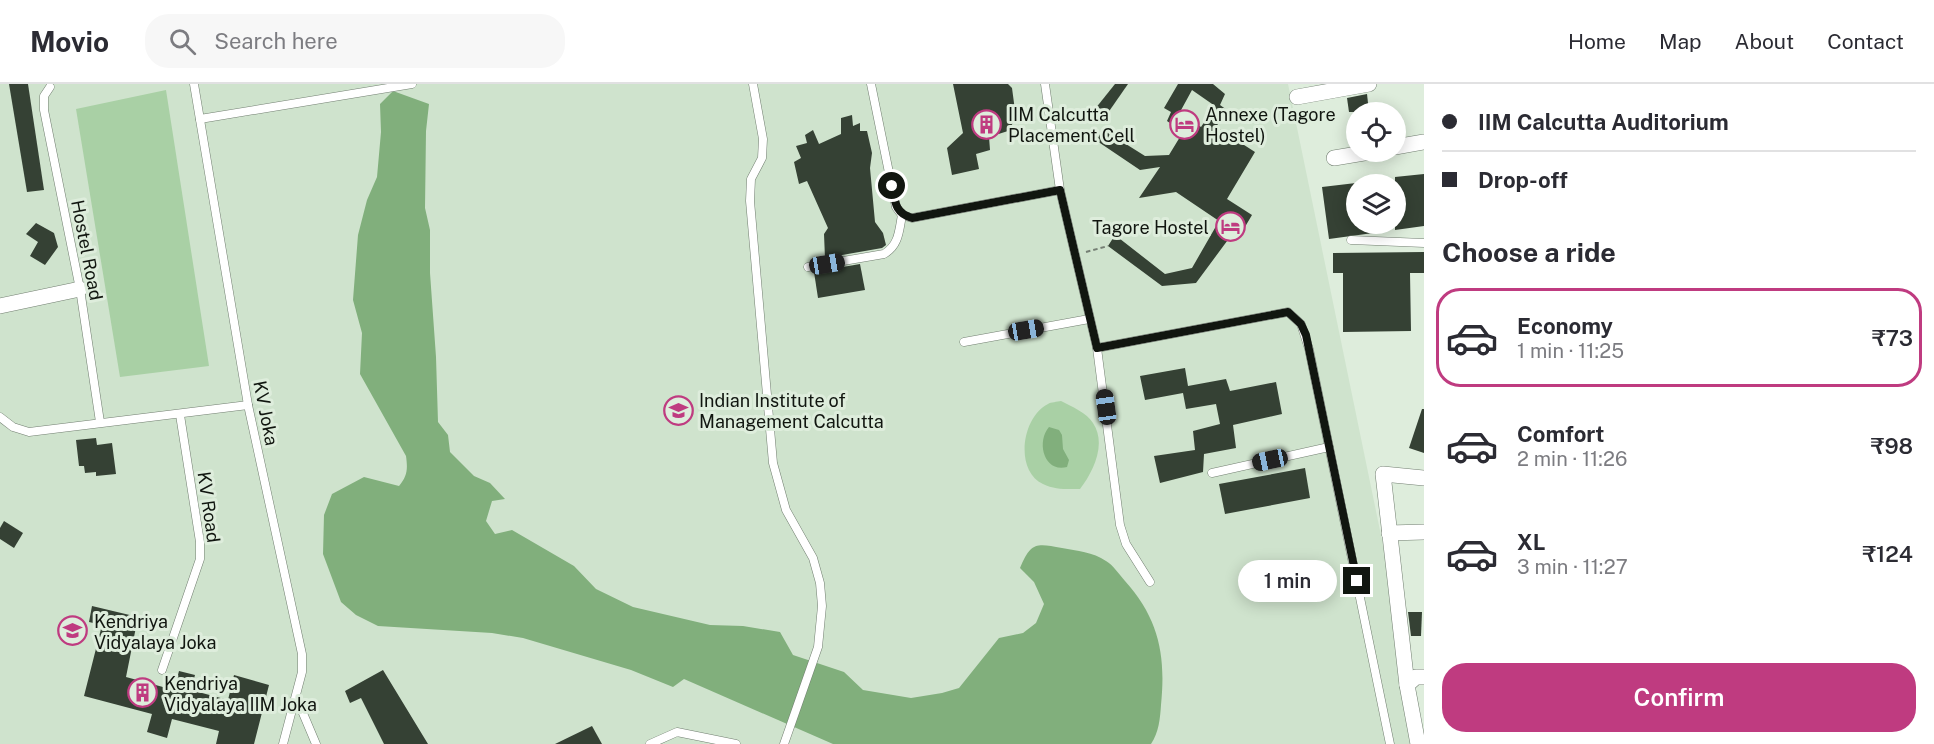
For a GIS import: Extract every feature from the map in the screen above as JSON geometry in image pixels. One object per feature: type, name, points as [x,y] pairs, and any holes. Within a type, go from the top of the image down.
[{"type":"street","points":[[1296,97],[1369,84]]},
{"type":"street","points":[[1406,145],[1424,142]]},
{"type":"street","points":[[1335,158],[1346,156]]},
{"type":"street","points":[[0,306],[80,289]]},
{"type":"street","points":[[1418,744],[1407,684],[1383,474],[1424,478]]},
{"type":"street","points":[[1389,532],[1424,532]]},
{"type":"street","points":[[1407,684],[1416,677],[1424,677]]},
{"type":"lane","name":"KV Joka","points":[[194,84],[248,405],[302,654],[302,672],[297,699],[283,744]]},
{"type":"lane","points":[[200,119],[412,84]]},
{"type":"lane","points":[[753,84],[764,140],[762,158],[751,179],[750,201],[773,463],[786,510],[813,558],[820,583],[822,606],[818,647],[784,743]]},
{"type":"lane","points":[[871,84],[896,207],[902,215],[912,218],[1060,190]]},
{"type":"lane","points":[[1045,84],[1060,190],[1097,348],[1120,525],[1126,544],[1150,582]]},
{"type":"lane","name":"Hostel Road","points":[[52,85],[44,96],[44,110],[80,289],[100,422]]},
{"type":"lane","points":[[808,267],[884,254],[892,249],[897,240],[902,215]]},
{"type":"lane","points":[[1351,240],[1424,243]]},
{"type":"lane","points":[[1097,348],[1288,312],[1301,324],[1306,335],[1390,744]]},
{"type":"lane","points":[[964,342],[1089,319]]},
{"type":"lane","points":[[0,417],[13,427],[29,432],[248,405]]},
{"type":"lane","name":"KV Road","points":[[162,670],[200,559],[200,542],[180,415]]},
{"type":"lane","points":[[1212,473],[1329,447]]},
{"type":"lane","points":[[297,699],[316,744]]},
{"type":"lane","points":[[650,744],[677,732],[736,744]]},
{"type":"path","points":[[1075,256],[1108,246]]},
{"type":"shaded area","name":"Indian Institute of Management Calcutta","points":[[0,84],[1288,84],[1424,744],[0,744]]},
{"type":"shaded area","points":[[166,90],[209,366],[120,377],[76,109]]},
{"type":"shaded area","points":[[393,91],[429,104],[426,131],[425,208],[430,230],[438,422],[448,435],[450,452],[474,476],[490,483],[505,499],[492,501],[486,521],[495,534],[512,530],[574,566],[596,589],[633,607],[710,625],[743,626],[780,632],[793,655],[844,672],[863,690],[911,698],[959,688],[999,638],[1023,633],[1036,623],[1044,604],[1034,582],[1020,568],[1031,549],[1035,546],[1046,545],[1090,554],[1111,565],[1137,595],[1146,609],[1158,638],[1162,687],[1159,725],[1151,744],[833,744],[684,679],[673,687],[631,670],[523,638],[492,633],[378,626],[356,615],[341,602],[323,554],[324,515],[332,494],[364,477],[399,486],[407,469],[406,456],[360,374],[362,333],[353,300],[358,235],[367,200],[377,177],[381,132],[380,104]]},
{"type":"shaded area","points":[[1061,401],[1087,416],[1097,431],[1099,440],[1094,466],[1080,489],[1057,488],[1043,484],[1034,477],[1025,456],[1027,431],[1032,420],[1048,404]]},
{"type":"shaded area","points":[[1049,427],[1059,430],[1062,435],[1063,449],[1069,460],[1067,467],[1059,468],[1053,465],[1044,455],[1043,440]]},
{"type":"building","points":[[9,84],[28,84],[44,190],[27,192]]},
{"type":"building","name":"IIM Calcutta Placement Cell","points":[[953,84],[1008,84],[1012,88],[1016,118],[1008,131],[989,137],[990,150],[976,154],[979,169],[952,175],[947,148],[963,133]]},
{"type":"building","points":[[1115,84],[1128,84],[1103,120],[1091,114]]},
{"type":"building","points":[[1178,84],[1213,84],[1225,94],[1220,105],[1227,110],[1216,127],[1255,152],[1227,199],[1252,215],[1239,237],[1233,233],[1196,283],[1162,286],[1108,246],[1115,235],[1165,274],[1192,268],[1219,221],[1176,192],[1139,198],[1160,167],[1140,170],[1097,141],[1102,129],[1145,156],[1169,155],[1183,132],[1167,121],[1171,112],[1164,108]],"holes":[[[1192,90],[1215,106],[1201,127],[1180,112]]]},
{"type":"building","points":[[1367,94],[1368,102],[1348,102],[1347,98]]},
{"type":"building","points":[[852,115],[853,126],[860,123],[860,131],[867,131],[872,153],[870,168],[875,222],[883,233],[886,245],[882,248],[825,258],[824,234],[828,228],[807,181],[799,184],[794,162],[801,158],[796,146],[807,143],[805,135],[813,130],[819,144],[841,134],[841,118]]},
{"type":"building","points":[[1424,174],[1424,226],[1406,228],[1406,176]]},
{"type":"building","points":[[1346,184],[1346,234],[1366,234],[1329,239],[1322,187]]},
{"type":"building","points":[[36,223],[54,233],[58,247],[45,265],[30,256],[38,242],[26,234]]},
{"type":"building","points":[[1424,252],[1424,273],[1410,273],[1411,331],[1343,332],[1343,273],[1333,273],[1333,253]]},
{"type":"building","points":[[860,264],[865,290],[818,298],[814,272]]},
{"type":"building","points":[[1185,368],[1188,386],[1226,379],[1230,391],[1276,382],[1282,414],[1233,425],[1236,448],[1204,454],[1203,472],[1160,483],[1154,456],[1195,450],[1193,431],[1220,424],[1216,404],[1186,409],[1183,393],[1145,400],[1140,376]]},
{"type":"building","points":[[1422,409],[1424,409],[1424,453],[1409,448]]},
{"type":"building","points":[[96,438],[97,445],[112,443],[116,474],[96,476],[96,472],[85,473],[84,466],[79,466],[76,440]]},
{"type":"building","points":[[1305,468],[1310,498],[1225,514],[1219,484]]},
{"type":"building","points":[[4,521],[23,533],[14,548],[0,539],[0,528]]},
{"type":"building","name":"Kendriya Vidyalaya IIM Joka","points":[[92,606],[138,617],[126,677],[174,690],[179,671],[195,675],[191,690],[228,700],[234,675],[269,685],[254,744],[216,744],[219,731],[172,719],[167,738],[147,732],[152,714],[84,696],[102,625],[89,622]]},
{"type":"building","points":[[1408,612],[1422,612],[1421,636],[1411,636]]},
{"type":"building","points":[[383,670],[428,744],[384,744],[361,698],[350,703],[345,691]]},
{"type":"building","points":[[592,726],[602,744],[555,744]]},
{"type":"place","name":"IIM Calcutta Placement Cell","points":[[987,124]]},
{"type":"place","name":"Annexe (Tagore Hostel)","points":[[1184,124]]},
{"type":"place","name":"Tagore Hostel","points":[[1230,227]]},
{"type":"place","name":"Indian Institute of Management Calcutta","points":[[678,410]]},
{"type":"place","name":"Kendriya Vidyalaya Joka","points":[[73,631]]},
{"type":"place","name":"Kendriya Vidyalaya IIM Joka","points":[[143,693]]},
{"type":"route","points":[[892,186],[896,207],[902,215],[912,218],[1060,190],[1097,348],[1288,312],[1301,324],[1306,335],[1357,581]]}]
